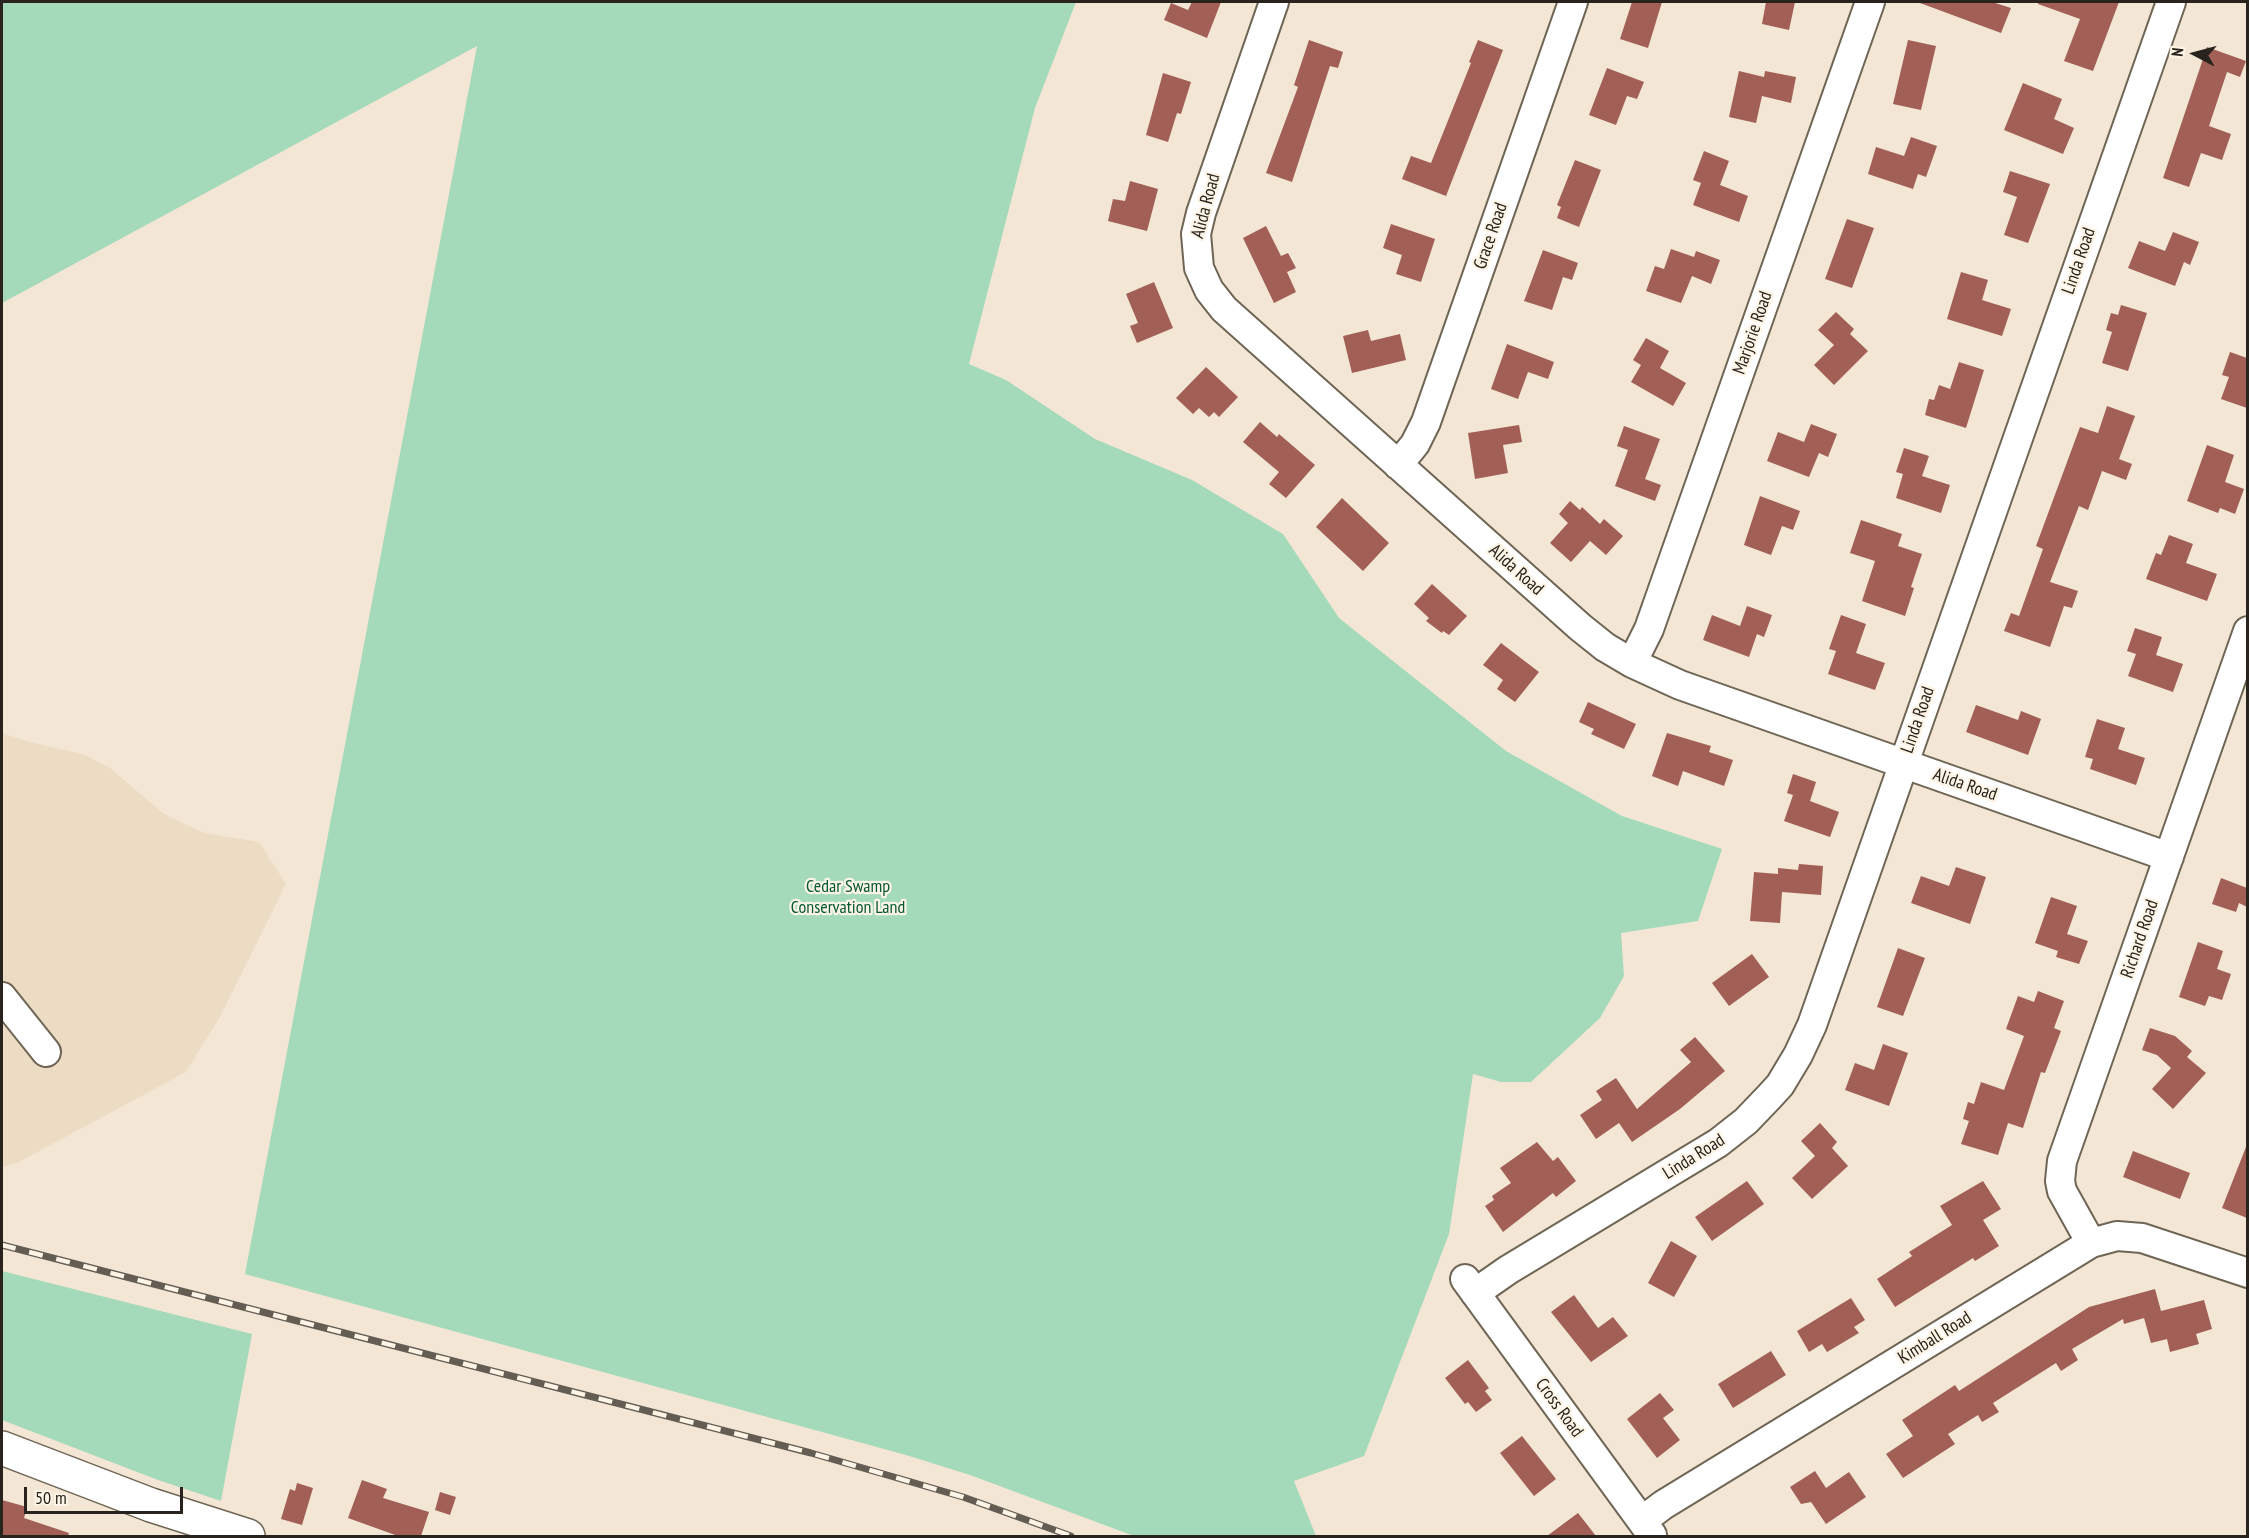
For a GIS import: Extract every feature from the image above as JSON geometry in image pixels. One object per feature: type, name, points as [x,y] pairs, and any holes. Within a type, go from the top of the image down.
[{"type":"main road","points":[[2,1448],[183,1526],[248,1536]]},
{"type":"street","name":"Alida Road","points":[[1274,2],[1201,213],[1196,246],[1199,268],[1209,290],[1224,309],[1586,632],[1632,663],[1680,686],[2169,856]]},
{"type":"street","name":"Grace Road","points":[[1398,465],[1415,444],[1426,422],[1573,2]]},
{"type":"street","name":"Marjorie Road","points":[[1632,663],[1648,629],[1870,2]]},
{"type":"street","name":"Linda Road","points":[[1470,1286],[1518,1264],[1718,1143],[1746,1121],[1780,1085],[1798,1055],[1812,1025],[2171,2]]},
{"type":"street","name":"Richard Road","points":[[2091,1243],[2066,1201],[2060,1181],[2060,1171],[2247,631]]},
{"type":"street","points":[[2,997],[46,1052]]},
{"type":"street","name":"Kimball Road","points":[[1648,1528],[1663,1505],[2091,1243],[2117,1236],[2142,1238],[2247,1273]]},
{"type":"street","name":"Cross Road","points":[[1470,1286],[1648,1528]]},
{"type":"shaded area","points":[[2,733],[33,743],[83,754],[110,768],[164,814],[204,833],[259,842],[286,884],[220,1017],[186,1072],[17,1163],[2,1167]]},
{"type":"green space","name":"Cedar Swamp Conservation Land","points":[[2,2],[1076,2],[1035,108],[969,364],[1006,380],[1095,439],[1192,480],[1283,534],[1339,618],[1506,751],[1622,816],[1722,849],[1698,921],[1621,933],[1624,976],[1600,1018],[1531,1082],[1501,1082],[1473,1074],[1449,1234],[1364,1456],[1294,1481],[1316,1536],[1134,1536],[970,1475],[906,1455],[245,1274],[477,46],[2,303]]},
{"type":"green space","points":[[2,1271],[252,1334],[221,1501],[158,1480],[2,1420]]},
{"type":"building","points":[[1192,2],[1221,2],[1207,38],[1164,20],[1171,3],[1188,10]]},
{"type":"building","points":[[1632,2],[1662,2],[1648,48],[1620,39]]},
{"type":"building","points":[[1766,2],[1795,2],[1789,30],[1762,24]]},
{"type":"building","points":[[1921,2],[1992,2],[2011,8],[2001,33]]},
{"type":"building","points":[[2038,2],[2119,2],[2093,71],[2064,61],[2080,19],[2038,4]]},
{"type":"building","points":[[1309,40],[1343,52],[1338,68],[1330,66],[1292,182],[1266,173],[1298,87],[1294,85]]},
{"type":"building","points":[[1478,40],[1503,50],[1446,196],[1402,179],[1411,156],[1431,163]]},
{"type":"building","points":[[1908,40],[1936,46],[1921,110],[1893,104]]},
{"type":"building","points":[[2207,47],[2246,61],[2240,77],[2227,72],[2209,126],[2231,134],[2222,160],[2201,153],[2189,187],[2163,178]]},
{"type":"building","points":[[1607,68],[1644,82],[1637,99],[1627,96],[1616,125],[1589,115]]},
{"type":"building","points":[[1739,71],[1764,77],[1765,71],[1796,77],[1791,103],[1762,96],[1756,123],[1729,117]]},
{"type":"building","points":[[1163,73],[1191,82],[1181,114],[1177,113],[1168,142],[1146,135]]},
{"type":"building","points":[[2023,83],[2062,99],[2054,119],[2074,128],[2063,154],[2004,130]]},
{"type":"building","points":[[1911,137],[1937,146],[1926,177],[1918,174],[1913,189],[1868,174],[1876,147],[1904,156]]},
{"type":"building","points":[[1704,151],[1729,161],[1720,185],[1748,196],[1739,222],[1693,205],[1701,183],[1693,180]]},
{"type":"building","points":[[1575,160],[1601,170],[1579,227],[1557,218],[1561,207],[1557,205]]},
{"type":"building","points":[[2010,171],[2050,184],[2028,243],[2004,235],[2017,197],[2003,192]]},
{"type":"building","points":[[1130,181],[1158,189],[1147,231],[1108,221],[1113,199],[1125,201]]},
{"type":"building","points":[[1847,219],[1874,228],[1852,288],[1825,279]]},
{"type":"building","points":[[1391,224],[1435,239],[1421,282],[1396,274],[1402,255],[1383,248]]},
{"type":"building","points":[[1266,226],[1281,256],[1288,253],[1296,268],[1287,272],[1296,292],[1274,303],[1243,238]]},
{"type":"building","points":[[2173,232],[2199,242],[2190,265],[2184,262],[2175,286],[2128,268],[2139,241],[2165,251]]},
{"type":"building","points":[[1671,249],[1694,257],[1696,251],[1720,260],[1711,284],[1692,276],[1681,303],[1646,291],[1655,266],[1664,269]]},
{"type":"building","points":[[1543,250],[1578,263],[1572,280],[1563,277],[1552,310],[1524,301]]},
{"type":"building","points":[[1961,272],[1988,280],[1982,300],[2011,309],[2002,336],[1947,319]]},
{"type":"building","points":[[1154,282],[1173,328],[1137,343],[1130,326],[1138,323],[1126,294]]},
{"type":"building","points":[[2121,305],[2147,313],[2128,371],[2102,363],[2112,332],[2106,330],[2111,313],[2118,315]]},
{"type":"building","points":[[1836,312],[1854,329],[1850,334],[1868,351],[1834,385],[1814,365],[1834,345],[1818,330]]},
{"type":"building","points":[[1368,330],[1371,341],[1400,334],[1406,360],[1352,373],[1343,336]]},
{"type":"building","points":[[1646,338],[1669,351],[1660,368],[1686,383],[1673,406],[1631,382],[1641,365],[1633,360]]},
{"type":"building","points":[[1507,344],[1554,362],[1548,379],[1528,372],[1518,399],[1491,389]]},
{"type":"building","points":[[2230,352],[2247,358],[2247,408],[2221,399],[2229,377],[2222,375]]},
{"type":"building","points":[[1959,362],[1984,370],[1966,428],[1925,415],[1929,399],[1934,400],[1939,385],[1950,389]]},
{"type":"building","points":[[1206,367],[1238,397],[1219,417],[1214,412],[1209,417],[1199,408],[1193,414],[1176,398]]},
{"type":"building","points":[[2107,406],[2135,416],[2119,459],[2132,464],[2126,480],[2102,471],[2088,510],[2079,506],[2050,582],[2078,591],[2072,608],[2064,606],[2050,647],[2004,631],[2011,613],[2019,616],[2043,549],[2036,546],[2080,427],[2098,433]]},
{"type":"building","points":[[1260,422],[1277,437],[1279,434],[1315,465],[1286,498],[1269,484],[1279,472],[1243,442]]},
{"type":"building","points":[[1811,424],[1837,434],[1828,457],[1819,453],[1809,477],[1767,461],[1778,432],[1804,442]]},
{"type":"building","points":[[1519,425],[1522,442],[1503,445],[1508,473],[1475,479],[1468,433]]},
{"type":"building","points":[[1624,426],[1660,439],[1645,479],[1661,485],[1655,501],[1615,486],[1628,450],[1617,446]]},
{"type":"building","points":[[2207,445],[2234,455],[2225,482],[2244,489],[2235,514],[2220,508],[2218,513],[2187,501]]},
{"type":"building","points":[[1904,448],[1929,456],[1922,476],[1950,485],[1941,513],[1896,498],[1903,474],[1896,472]]},
{"type":"building","points":[[1760,496],[1800,511],[1793,530],[1782,526],[1771,555],[1744,545]]},
{"type":"building","points":[[1342,498],[1389,543],[1363,571],[1316,527]]},
{"type":"building","points":[[1570,501],[1580,510],[1582,507],[1600,524],[1604,519],[1623,536],[1606,555],[1590,541],[1571,562],[1550,543],[1568,523],[1559,514]]},
{"type":"building","points":[[1861,520],[1902,534],[1898,546],[1922,554],[1911,587],[1914,588],[1905,616],[1862,601],[1875,561],[1850,553]]},
{"type":"building","points":[[2169,535],[2193,544],[2186,563],[2217,574],[2207,601],[2146,579],[2156,553],[2161,555]]},
{"type":"building","points":[[1432,584],[1467,616],[1449,635],[1443,631],[1442,633],[1426,621],[1429,618],[1414,604]]},
{"type":"building","points":[[1747,606],[1772,615],[1764,637],[1757,634],[1749,657],[1703,640],[1712,615],[1740,626]]},
{"type":"building","points":[[1841,615],[1866,624],[1856,653],[1885,663],[1875,690],[1828,674],[1836,651],[1829,649]]},
{"type":"building","points":[[2135,628],[2162,637],[2156,655],[2183,664],[2173,692],[2128,676],[2136,654],[2127,651]]},
{"type":"building","points":[[1501,643],[1539,672],[1515,702],[1497,689],[1503,680],[1483,665]]},
{"type":"building","points":[[1588,702],[1636,724],[1624,749],[1591,734],[1594,729],[1579,722]]},
{"type":"building","points":[[1976,705],[2018,720],[2021,711],[2041,719],[2028,755],[1966,732]]},
{"type":"building","points":[[2097,719],[2125,728],[2118,749],[2145,758],[2136,785],[2090,769],[2093,759],[2085,757]]},
{"type":"building","points":[[1667,733],[1711,746],[1709,752],[1733,760],[1724,786],[1683,771],[1678,786],[1652,776]]},
{"type":"building","points":[[1793,774],[1816,782],[1810,801],[1839,812],[1830,837],[1784,821],[1793,795],[1787,793]]},
{"type":"building","points":[[1799,864],[1823,866],[1821,895],[1782,892],[1780,923],[1750,921],[1754,872],[1778,874],[1778,868],[1798,870]]},
{"type":"building","points":[[1956,867],[1986,877],[1970,924],[1911,903],[1921,876],[1949,886]]},
{"type":"building","points":[[2221,878],[2247,888],[2247,907],[2239,903],[2236,912],[2212,904]]},
{"type":"building","points":[[2051,897],[2077,906],[2067,934],[2088,941],[2079,964],[2056,957],[2058,951],[2035,943]]},
{"type":"building","points":[[2198,942],[2223,951],[2217,969],[2231,974],[2222,1000],[2209,996],[2205,1006],[2179,997]]},
{"type":"building","points":[[1898,948],[1925,958],[1903,1016],[1877,1007]]},
{"type":"building","points":[[1752,954],[1769,977],[1729,1006],[1712,983]]},
{"type":"building","points":[[2038,991],[2064,1001],[2054,1028],[2061,1031],[2045,1073],[2041,1072],[2023,1128],[2008,1123],[1998,1155],[1961,1144],[1969,1121],[1963,1119],[1968,1102],[1974,1104],[1981,1082],[2004,1090],[2024,1036],[2006,1029],[2018,996],[2034,1002]]},
{"type":"building","points":[[2150,1028],[2175,1036],[2192,1051],[2187,1057],[2206,1073],[2173,1109],[2152,1089],[2171,1068],[2157,1055],[2142,1050]]},
{"type":"building","points":[[1695,1037],[1725,1071],[1680,1109],[1632,1142],[1619,1123],[1596,1139],[1580,1115],[1602,1100],[1596,1091],[1616,1078],[1637,1109],[1691,1062],[1680,1050]]},
{"type":"building","points":[[1883,1044],[1908,1053],[1889,1106],[1845,1090],[1855,1063],[1874,1070]]},
{"type":"building","points":[[1820,1123],[1837,1142],[1832,1148],[1848,1166],[1812,1199],[1792,1178],[1815,1156],[1801,1141]]},
{"type":"building","points":[[1537,1142],[1553,1161],[1558,1157],[1576,1181],[1556,1197],[1553,1193],[1503,1232],[1485,1206],[1494,1200],[1492,1196],[1511,1183],[1500,1168]]},
{"type":"building","points":[[2247,1147],[2247,1218],[2222,1208]]},
{"type":"building","points":[[2133,1151],[2190,1173],[2180,1199],[2123,1177]]},
{"type":"building","points":[[1747,1181],[1764,1204],[1712,1241],[1695,1217]]},
{"type":"building","points":[[1983,1181],[2001,1209],[1983,1220],[1999,1246],[1975,1261],[1973,1258],[1895,1307],[1877,1279],[1912,1256],[1909,1252],[1952,1225],[1940,1206]]},
{"type":"building","points":[[1671,1241],[1697,1256],[1674,1297],[1648,1283]]},
{"type":"building","points":[[2155,1289],[2161,1311],[2204,1300],[2212,1329],[2196,1334],[2199,1344],[2170,1352],[2167,1339],[2151,1343],[2144,1318],[2124,1324],[2123,1319],[2072,1349],[2078,1360],[2061,1371],[2056,1363],[1993,1403],[1999,1412],[1982,1422],[1978,1415],[1948,1434],[1955,1444],[1903,1478],[1886,1454],[1913,1436],[1902,1420],[1955,1385],[1959,1391],[2089,1307]]},
{"type":"building","points":[[1574,1295],[1598,1328],[1613,1317],[1628,1336],[1591,1362],[1551,1312]]},
{"type":"building","points":[[1851,1298],[1865,1320],[1854,1327],[1859,1333],[1827,1352],[1822,1344],[1809,1352],[1797,1331]]},
{"type":"building","points":[[1771,1351],[1786,1375],[1733,1408],[1718,1384]]},
{"type":"building","points":[[1468,1360],[1489,1388],[1485,1391],[1492,1400],[1476,1412],[1468,1402],[1465,1404],[1445,1378]]},
{"type":"building","points":[[1660,1393],[1674,1410],[1663,1418],[1680,1440],[1657,1458],[1627,1419]]},
{"type":"building","points":[[1522,1436],[1556,1479],[1534,1496],[1500,1453]]},
{"type":"building","points":[[1815,1471],[1826,1488],[1849,1472],[1866,1497],[1826,1524],[1811,1502],[1801,1504],[1790,1487]]},
{"type":"building","points":[[362,1480],[387,1489],[383,1498],[429,1512],[421,1536],[398,1536],[348,1518]]},
{"type":"building","points":[[297,1483],[313,1488],[302,1525],[281,1519],[290,1489],[295,1491]]},
{"type":"building","points":[[440,1492],[456,1497],[450,1515],[435,1510]]},
{"type":"building","points":[[2,1500],[27,1507],[24,1518],[69,1533],[68,1536],[2,1536]]},
{"type":"building","points":[[1578,1513],[1596,1536],[1547,1536]]},
{"type":"railway","points":[[2,1245],[811,1453],[963,1497],[1071,1536]]}]
